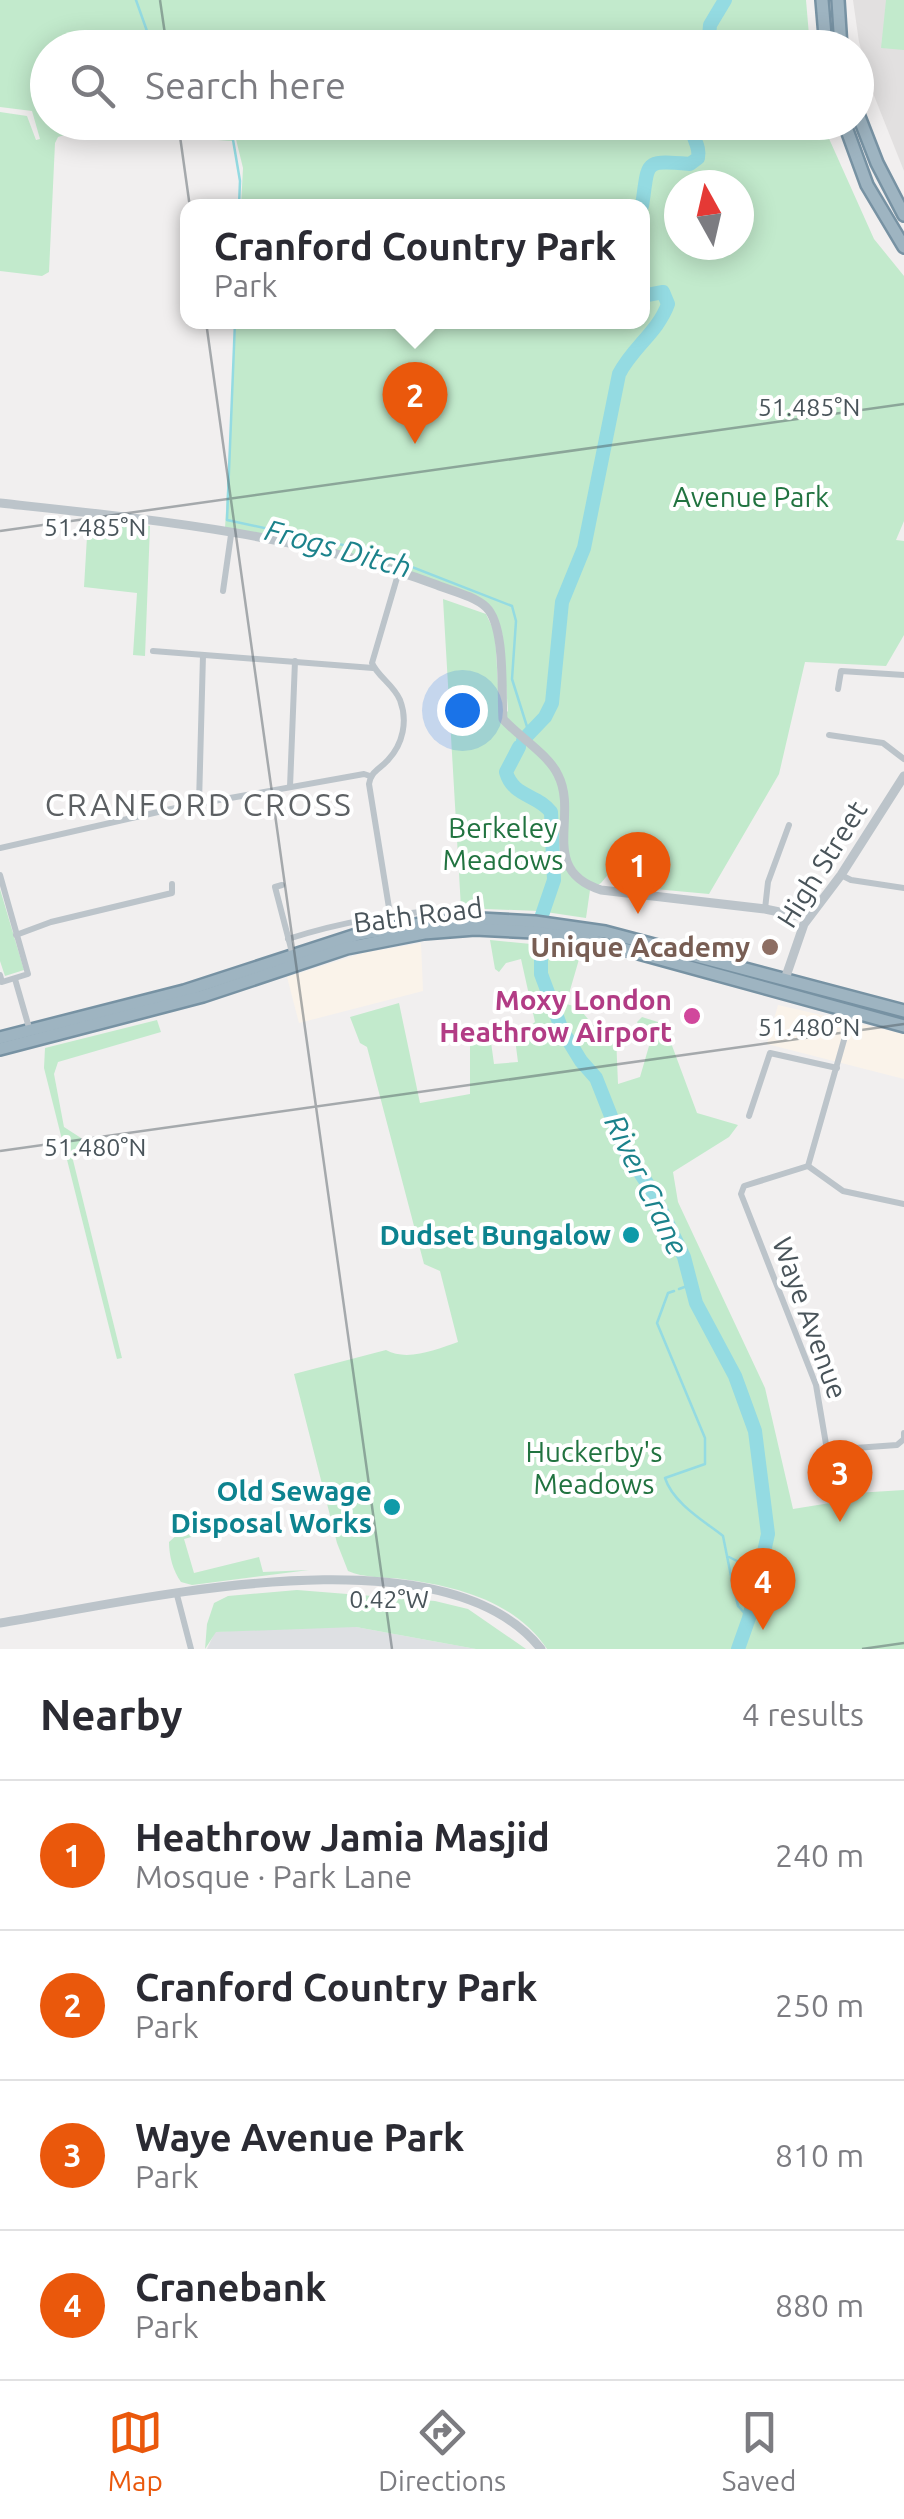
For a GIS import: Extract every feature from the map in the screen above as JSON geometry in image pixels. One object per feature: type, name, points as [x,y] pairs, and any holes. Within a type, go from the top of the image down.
[{"type":"highway","points":[[822,0],[824,30]]},
{"type":"highway","points":[[838,0],[840,30]]},
{"type":"highway","points":[[850,140],[867,186],[904,247]]},
{"type":"highway","points":[[868,140],[904,215]]},
{"type":"highway","name":"Bath Road","points":[[0,1038],[31,1036],[203,996],[377,930],[456,920],[605,932],[904,1011]]},
{"type":"highway","name":"Bath Road","points":[[294,959],[424,933],[534,927]]},
{"type":"highway","name":"Bath Road","points":[[561,930],[904,1026]]},
{"type":"highway","points":[[852,1010],[863,1000]]},
{"type":"highway","name":"Bath Road","points":[[0,1050],[31,1036]]},
{"type":"street","points":[[0,503],[111,515],[324,551],[398,571],[474,600],[489,611],[498,632],[503,719],[553,766],[561,779],[564,852],[578,879],[601,890],[765,909],[808,918]]},
{"type":"street","points":[[222,590],[231,534]]},
{"type":"street","points":[[373,668],[398,571]]},
{"type":"street","points":[[154,651],[373,668],[394,689],[404,721],[400,744],[370,776]]},
{"type":"street","points":[[198,803],[204,654]]},
{"type":"street","points":[[290,786],[295,661]]},
{"type":"street","points":[[838,690],[842,671],[904,675]]},
{"type":"street","points":[[829,735],[882,744],[904,758]]},
{"type":"street","points":[[0,848],[198,803],[370,776]]},
{"type":"street","points":[[370,776],[390,914]]},
{"type":"street","name":"High Street","points":[[784,979],[808,918],[841,875],[904,776]]},
{"type":"street","points":[[765,909],[768,882],[789,825]]},
{"type":"street","points":[[841,875],[851,880],[903,885]]},
{"type":"street","points":[[0,876],[28,974],[2,982],[0,975]]},
{"type":"street","points":[[16,935],[51,922],[172,893],[172,884]]},
{"type":"street","points":[[275,886],[294,959]]},
{"type":"street","points":[[288,938],[342,922],[390,914],[451,909],[456,920]]},
{"type":"street","points":[[14,979],[31,1036]]},
{"type":"street","points":[[852,1010],[808,1166],[843,1191],[904,1204]]},
{"type":"street","points":[[749,1116],[770,1053],[836,1068]]},
{"type":"street","name":"Waye Avenue","points":[[808,1166],[744,1186],[741,1194],[816,1386],[826,1445],[828,1450],[897,1445],[904,1440],[904,1433]]},
{"type":"street","points":[[0,1623],[284,1580],[365,1582],[468,1598],[498,1610],[542,1649]]},
{"type":"street","points":[[177,1594],[191,1649]]},
{"type":"shaded area","points":[[853,0],[904,0],[904,171],[874,96],[874,30],[857,30]]},
{"type":"shaded area","points":[[421,943],[423,991],[299,1023],[287,977],[363,953]]},
{"type":"shaded area","points":[[778,1005],[904,1034],[904,1079],[767,1044]]},
{"type":"shaded area","points":[[356,1627],[476,1649],[207,1649],[215,1632]]},
{"type":"green space","points":[[0,0],[806,0],[809,30],[30,30],[30,111],[0,107]]},
{"type":"green space","points":[[886,0],[904,0],[904,50],[881,48]]},
{"type":"green space","points":[[0,112],[27,116],[30,140],[56,140],[49,272],[42,276],[0,271]]},
{"type":"green space","points":[[236,140],[830,140],[874,239],[904,276],[904,521],[896,540],[904,541],[904,635],[886,666],[805,662],[779,774],[709,894],[644,888],[616,865],[590,890],[586,918],[539,911],[461,908],[443,599],[486,614],[495,633],[500,719],[508,711],[502,633],[491,608],[466,592],[225,529],[236,329],[650,329],[650,199],[241,199],[243,168]]},
{"type":"green space","points":[[88,520],[150,526],[145,656],[133,655],[137,593],[84,587]]},
{"type":"green space","points":[[0,889],[24,970],[5,976],[0,961]]},
{"type":"green space","name":"Huckerby's Meadows","points":[[490,940],[582,949],[566,1004],[578,1007],[593,1025],[616,1036],[618,1084],[640,1077],[649,1046],[637,1022],[642,1017],[664,1024],[697,1113],[738,1125],[729,1137],[673,1172],[678,1202],[765,1388],[793,1509],[855,1499],[856,1493],[904,1490],[904,1649],[547,1649],[518,1619],[483,1599],[443,1586],[348,1571],[337,1543],[294,1374],[386,1350],[413,1355],[458,1342],[440,1271],[424,1264],[367,1047],[360,1043],[350,1017],[399,1003],[420,1103],[470,1094],[470,1045],[491,1042],[494,1064],[518,1062],[515,1039],[535,1022],[521,959],[506,963],[499,972],[495,969]]},
{"type":"green space","points":[[157,1020],[161,1032],[58,1062],[54,1074],[64,1127],[81,1138],[82,1145],[72,1156],[122,1358],[117,1359],[44,1068],[45,1048]]},
{"type":"green space","points":[[179,1533],[199,1535],[184,1539],[194,1573],[259,1557],[263,1572],[309,1570],[192,1585],[181,1582],[169,1547]]},
{"type":"green space","points":[[297,1590],[435,1601],[468,1609],[526,1649],[476,1649],[356,1627],[216,1632],[205,1649],[214,1603],[228,1596]]},
{"type":"waterway","name":"Frogs Ditch","points":[[136,0],[147,30]]},
{"type":"waterway","name":"River Crane","points":[[710,30],[725,0]]},
{"type":"waterway","name":"Frogs Ditch","points":[[233,140],[239,199]]},
{"type":"waterway","name":"River Crane","points":[[643,199],[651,167],[663,163],[690,164],[698,158],[695,140]]},
{"type":"waterway","name":"River Crane","points":[[523,740],[545,717],[552,703],[562,602],[584,548],[619,374],[668,304],[663,292],[650,294]]},
{"type":"waterway","name":"Frogs Ditch","points":[[235,329],[227,520],[371,551],[512,606],[516,621],[512,679],[529,733]]},
{"type":"waterway","name":"River Crane","points":[[519,747],[506,772],[509,780],[551,812],[554,880],[541,918],[541,974],[562,1030],[596,1078],[624,1149],[651,1189],[684,1257],[696,1303],[735,1376],[755,1431],[768,1534],[738,1649]]},
{"type":"waterway","points":[[679,1289],[690,1285]]},
{"type":"waterway","points":[[674,1291],[668,1293],[657,1323],[705,1438],[705,1464],[665,1478],[682,1503],[723,1536],[731,1576]]},
{"type":"waterway","points":[[729,1557],[749,1567]]},
{"type":"waterway","name":"River Crane","points":[[754,1567],[759,1568]]},
{"type":"waterway","points":[[731,1578],[738,1606],[749,1618]]},
{"type":"place","name":"Cranford Country Park","points":[[415,444]]},
{"type":"place","name":"Heathrow Jamia Masjid","points":[[638,914]]},
{"type":"place","name":"Unique Academy","points":[[770,947]]},
{"type":"place","name":"Moxy London Heathrow Airport","points":[[692,1016]]},
{"type":"place","name":"Dudset Bungalow","points":[[631,1235]]},
{"type":"place","name":"Old Sewage Disposal Works","points":[[392,1507]]},
{"type":"place","name":"Waye Avenue Park","points":[[840,1522]]},
{"type":"place","name":"Cranebank","points":[[763,1630]]},
{"type":"district","name":"CRANFORD CROSS","points":[[199,805]]},
{"type":"park label","name":"Avenue Park","points":[[751,497]]},
{"type":"park label","name":"Berkeley Meadows","points":[[503,844]]}]
